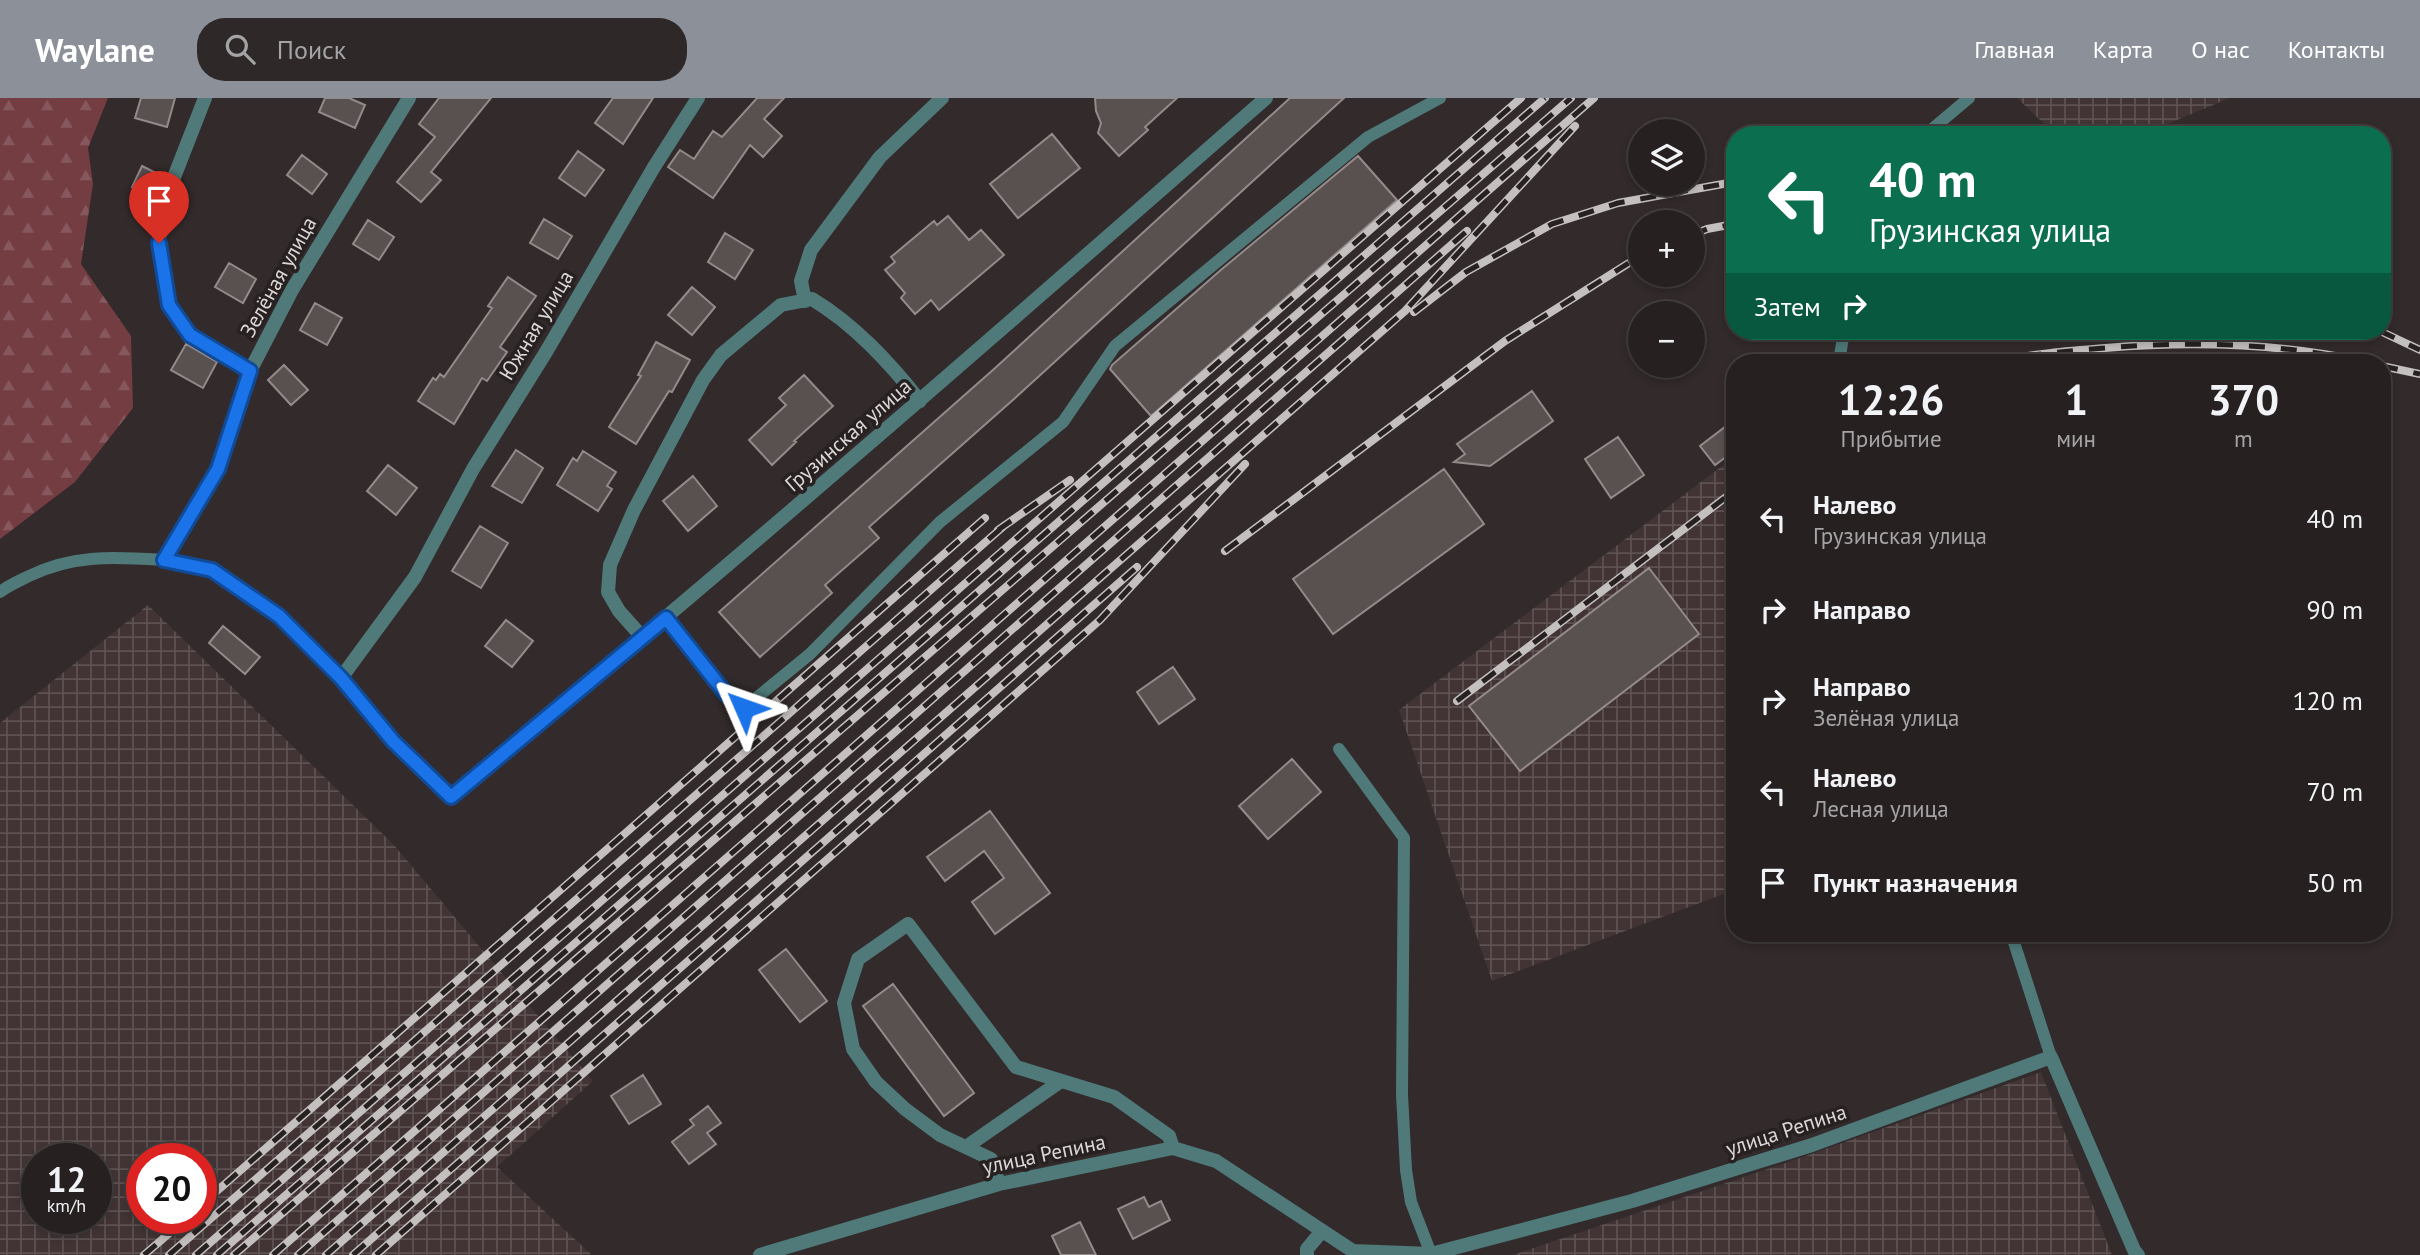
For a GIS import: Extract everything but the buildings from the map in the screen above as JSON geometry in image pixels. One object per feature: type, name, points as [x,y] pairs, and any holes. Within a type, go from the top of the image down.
[{"type":"street","points":[[205,98],[163,208],[159,243],[169,305],[190,335],[250,371]]},
{"type":"street","name":"Зелёная улица","points":[[164,560],[218,469],[250,371],[292,290],[409,98]]},
{"type":"street","name":"Южная улица","points":[[341,678],[415,577],[473,469],[698,98]]},
{"type":"street","points":[[805,301],[801,281],[811,250],[880,157],[942,98]]},
{"type":"street","name":"Грузинская улица","points":[[341,678],[393,741],[451,797],[643,638],[920,401],[1266,98]]},
{"type":"street","points":[[643,638],[619,611],[608,592],[610,565],[619,540],[703,380],[720,355],[781,305],[812,299],[835,313],[890,362],[920,401]]},
{"type":"street","points":[[164,560],[212,570],[279,616],[341,678]]},
{"type":"street","points":[[999,1184],[990,1158],[940,1135],[905,1110],[876,1082],[853,1049],[844,1003],[858,960],[908,923],[1016,1067],[1114,1097],[1169,1136],[1172,1148]]},
{"type":"street","points":[[2051,1057],[2138,1255]]},
{"type":"street","name":"улица Репина","points":[[760,1255],[999,1184],[1172,1148],[1216,1161],[1353,1251],[1431,1254],[1632,1201],[1812,1145],[2051,1057]]},
{"type":"street","points":[[966,1147],[1061,1081]]},
{"type":"street","points":[[1307,1255],[1307,1249],[1322,1231]]},
{"type":"lane","points":[[666,618],[726,694],[744,708],[810,654],[940,522],[1063,422],[1115,346],[1368,137],[1440,98]]},
{"type":"lane","points":[[1936,126],[1969,98]]},
{"type":"lane","points":[[0,592],[51,565],[100,556],[164,560]]},
{"type":"lane","points":[[1339,749],[1404,838],[1402,1094],[1406,1170],[1411,1202],[1431,1254]]},
{"type":"lane","points":[[2014,942],[2051,1057]]},
{"type":"shaded area","points":[[2017,98],[2230,98],[2163,126],[2047,126]]},
{"type":"shaded area","points":[[1726,463],[1726,893],[1492,981],[1399,710]]},
{"type":"shaded area","points":[[148,605],[393,844],[593,1081],[497,1167],[592,1255],[0,1255],[0,723]]},
{"type":"shaded area","points":[[2041,1072],[2112,1255],[1513,1255],[1800,1158]]},
{"type":"green space","points":[[0,98],[108,98],[88,148],[93,184],[81,264],[131,336],[133,408],[75,482],[0,539]]},
{"type":"railway","points":[[196,1255],[1521,98]]},
{"type":"railway","points":[[217,1255],[1545,98]]},
{"type":"railway","points":[[234,1255],[1571,98]]},
{"type":"railway","points":[[273,1255],[1594,98]]},
{"type":"railway","points":[[326,1255],[1405,311],[1575,126]]},
{"type":"railway","points":[[1414,312],[1466,272],[1552,224],[1618,203],[1726,183]]},
{"type":"railway","points":[[1705,230],[1726,225]]},
{"type":"railway","points":[[298,1255],[1467,231]]},
{"type":"railway","points":[[1225,551],[1505,341],[1628,264]]},
{"type":"railway","points":[[2391,336],[2420,350]]},
{"type":"railway","points":[[2044,354],[2203,344],[2269,347],[2321,354]]},
{"type":"railway","points":[[2391,368],[2420,374]]},
{"type":"railway","points":[[376,1255],[1100,620],[1245,464]]},
{"type":"railway","points":[[998,530],[1070,480]]},
{"type":"railway","points":[[1457,701],[1726,497]]},
{"type":"railway","points":[[217,1191],[985,518]]},
{"type":"railway","points":[[169,1255],[1005,525]]},
{"type":"railway","points":[[353,1255],[1137,567]]},
{"type":"railway","points":[[144,1255],[168,1234]]},
{"type":"route","points":[[159,243],[169,305],[190,335],[250,371],[218,469],[164,560],[212,570],[279,616],[341,678],[393,741],[451,797],[666,618],[726,694],[744,708]]}]
